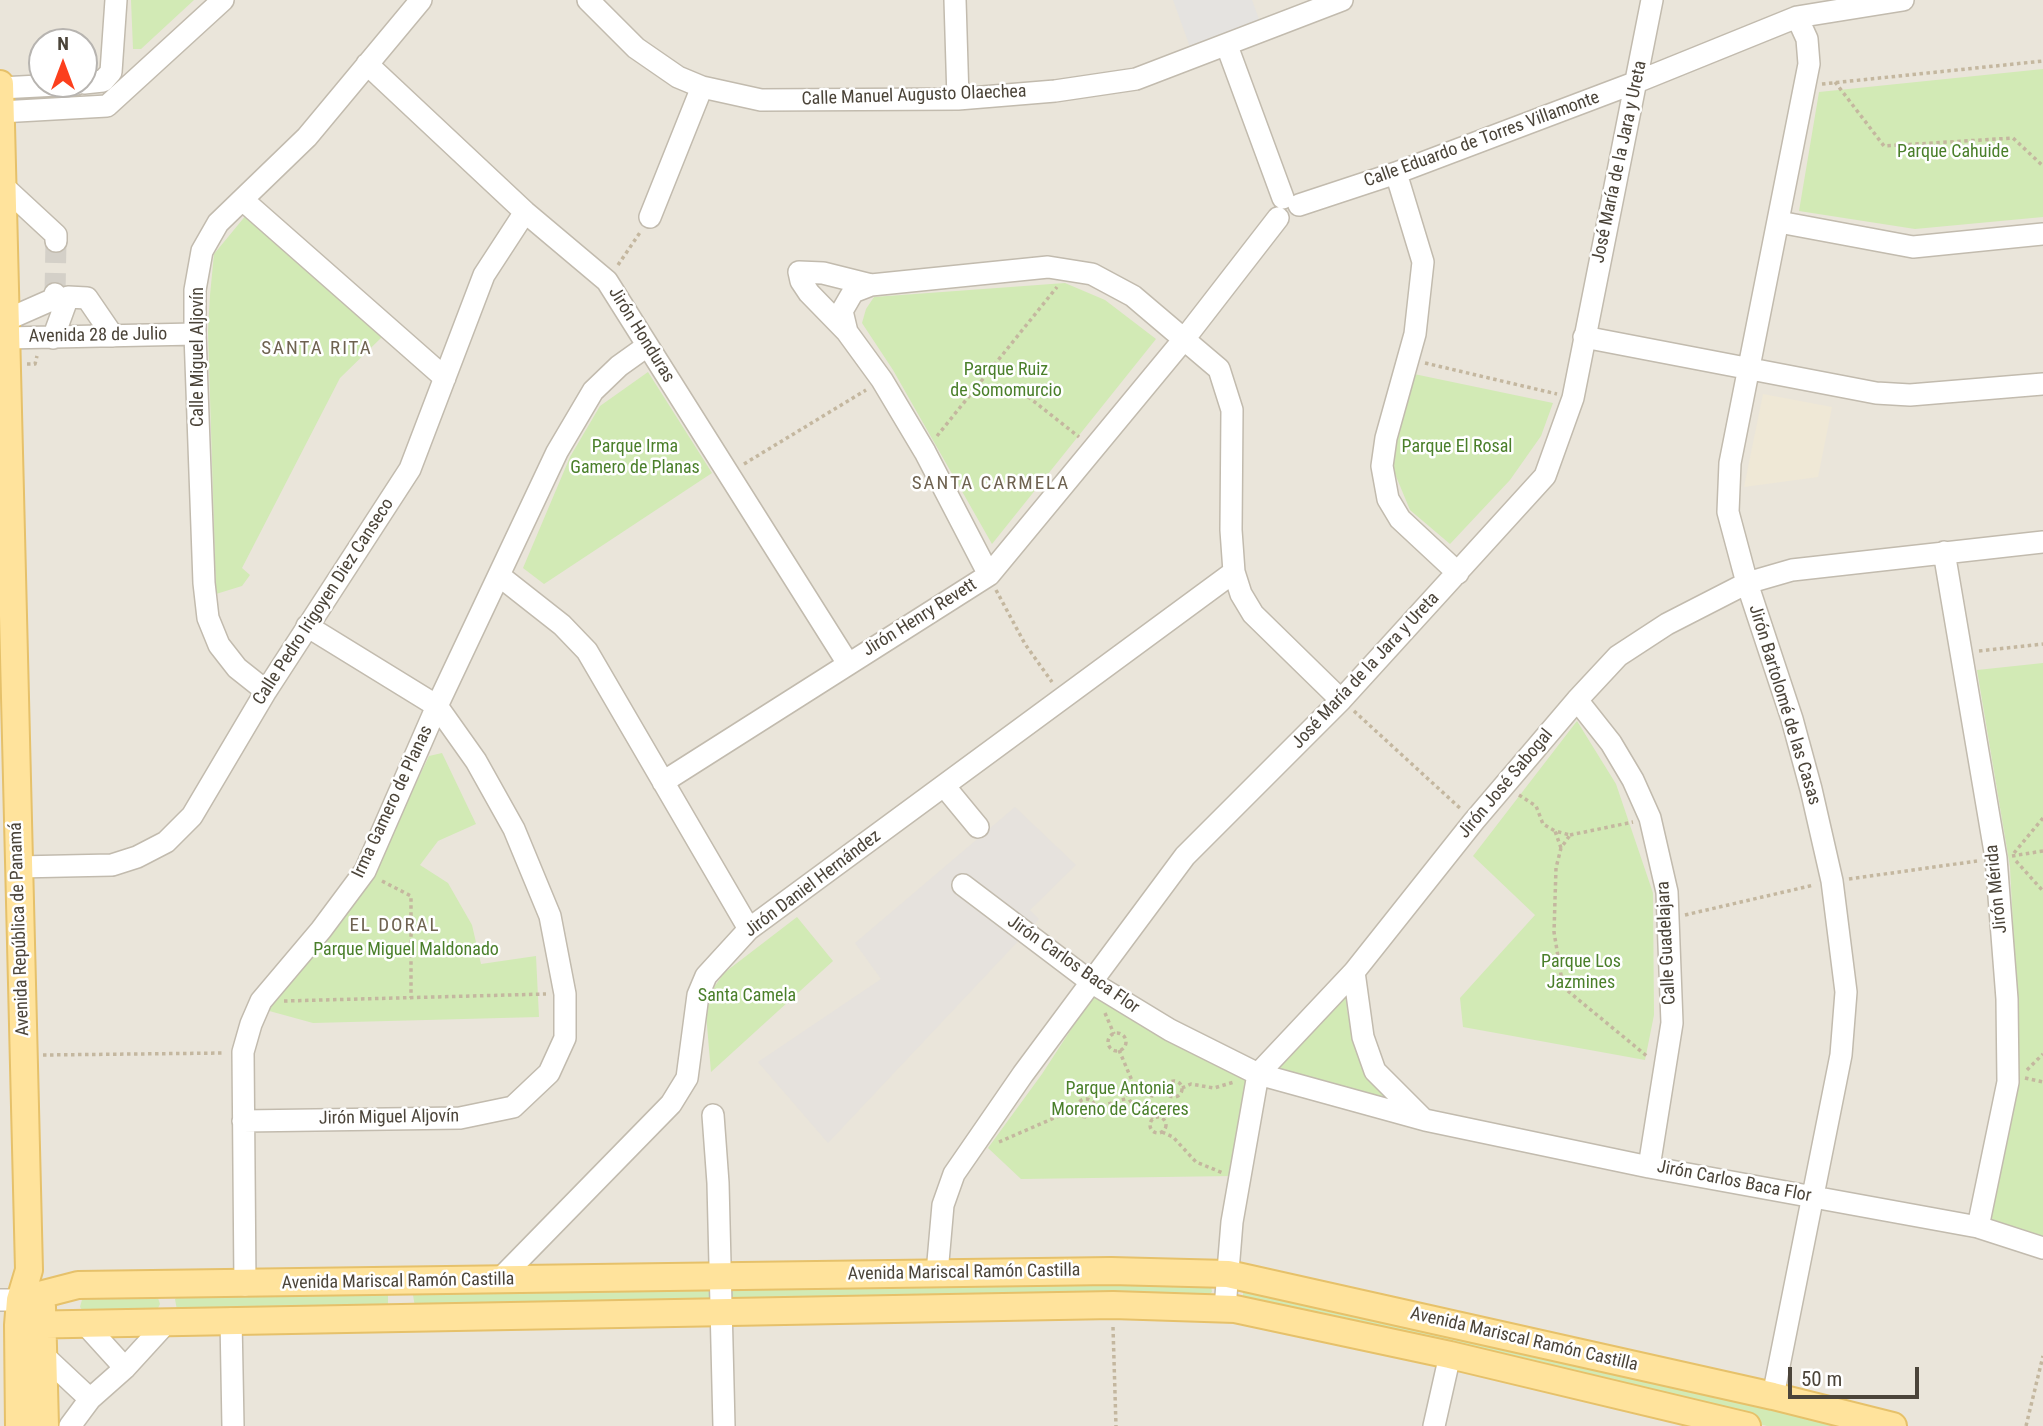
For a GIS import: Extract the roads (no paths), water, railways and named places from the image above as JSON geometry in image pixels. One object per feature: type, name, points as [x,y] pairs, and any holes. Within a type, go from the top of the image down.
[{"type":"main road","name":"Avenida República de Panamá","points":[[0,86],[5,574],[18,867],[29,1270],[19,1426]]},
{"type":"main road","name":"Avenida Mariscal Ramón Castilla","points":[[25,1309],[78,1285],[245,1285],[1111,1271],[1228,1274],[1773,1396],[1893,1426]]},
{"type":"main road","points":[[398,1282],[400,1318]]},
{"type":"main road","points":[[168,1284],[168,1321]]},
{"type":"main road","name":"Avenida Mariscal Ramón Castilla","points":[[25,1309],[85,1324],[231,1319],[1113,1305],[1225,1308],[1450,1355],[1746,1426]]},
{"type":"main road","name":"Avenida República de Panamá","points":[[25,1309],[43,1355],[45,1426]]},
{"type":"street","points":[[98,79],[111,72],[117,0]]},
{"type":"street","points":[[0,112],[107,106],[223,0]]},
{"type":"street","name":"Calle Miguel Aljovín","points":[[266,691],[231,660],[219,645],[208,618],[204,583],[195,334],[195,290],[202,251],[218,223],[244,201],[307,137],[421,0]]},
{"type":"street","name":"Calle Manuel Augusto Olaechea","points":[[588,0],[636,48],[678,77],[702,87],[761,100],[958,99],[1055,91],[1136,79],[1342,0]]},
{"type":"street","points":[[955,0],[958,99]]},
{"type":"street","name":"José María de la Jara y Ureta","points":[[937,1273],[943,1205],[954,1174],[1023,1074],[1185,856],[1341,700],[1545,476],[1573,398],[1634,83],[1652,16],[1652,0]]},
{"type":"street","name":"Calle Eduardo de Torres Villamonte","points":[[1287,207],[1396,173],[1634,83],[1797,17],[1903,0]]},
{"type":"street","name":"Jirón Bartolomé de las Casas","points":[[1773,1396],[1841,1055],[1846,992],[1832,881],[1811,789],[1792,719],[1747,583],[1728,512],[1730,463],[1805,86],[1809,49],[1797,17]]},
{"type":"street","points":[[1227,46],[1287,207]]},
{"type":"street","name":"Jirón Honduras","points":[[366,64],[525,212],[607,281],[847,662]]},
{"type":"street","points":[[0,86],[28,85]]},
{"type":"street","points":[[650,217],[702,87]]},
{"type":"street","points":[[98,91],[107,106]]},
{"type":"street","points":[[1396,173],[1423,262],[1409,359],[1386,438],[1382,466],[1388,499],[1400,519],[1458,573]]},
{"type":"street","points":[[3,186],[56,235],[56,241]]},
{"type":"street","points":[[244,201],[445,378]]},
{"type":"street","name":"Jirón Henry Revett","points":[[663,782],[847,662],[989,575],[1185,338],[1287,207]]},
{"type":"street","name":"Calle Pedro Irigoyen Diez Canseco","points":[[18,867],[112,865],[137,857],[166,842],[192,816],[307,626],[411,469],[484,275],[525,212]]},
{"type":"street","points":[[1779,222],[1913,247],[2043,234]]},
{"type":"street","points":[[989,575],[925,452],[883,380],[847,332],[809,293],[799,272],[823,273],[862,288],[1048,267],[1092,274],[1133,296],[1219,369],[1232,410],[1231,530],[1234,572],[1241,594],[1254,614],[1341,700]]},
{"type":"street","points":[[847,332],[842,311],[862,288]]},
{"type":"street","points":[[4,332],[60,296],[87,298],[113,336]]},
{"type":"street","points":[[53,338],[60,296]]},
{"type":"street","name":"Avenida 28 de Julio","points":[[4,332],[53,338],[195,334]]},
{"type":"street","points":[[1584,337],[1877,393],[1910,395],[2043,384]]},
{"type":"street","name":"Irma Gamero de Planas","points":[[245,1285],[243,1052],[261,1002],[321,930],[365,871],[437,706],[501,577],[557,452],[593,391],[619,366],[647,346]]},
{"type":"street","name":"Jirón José Sabogal","points":[[1258,1074],[1354,972],[1474,821],[1618,656],[1667,624],[1747,583],[1792,570],[2043,542]]},
{"type":"street","name":"Jirón Mérida","points":[[1944,552],[1960,653],[2004,857],[2009,1073],[1978,1227]]},
{"type":"street","name":"Jirón Daniel Hernández","points":[[499,1280],[671,1104],[687,1078],[698,995],[706,976],[749,929],[1234,572]]},
{"type":"street","points":[[501,577],[562,625],[587,651],[749,929]]},
{"type":"street","name":"Jirón Miguel Aljovín","points":[[243,1121],[460,1118],[513,1107],[549,1073],[565,1038],[565,994],[550,916],[513,829],[466,748],[437,706],[307,626]]},
{"type":"street","name":"Calle Guadelajara","points":[[1577,700],[1616,752],[1633,780],[1650,818],[1661,861],[1670,919],[1672,1023],[1649,1167]]},
{"type":"street","points":[[421,743],[444,738],[466,748]]},
{"type":"street","points":[[945,787],[978,827]]},
{"type":"street","name":"Jirón Carlos Baca Flor","points":[[963,885],[1091,982],[1170,1030],[1258,1074],[1425,1120],[1649,1167],[1978,1227],[2043,1248]]},
{"type":"street","points":[[1354,972],[1363,1037],[1375,1070],[1425,1120]]},
{"type":"street","points":[[1225,1308],[1239,1180],[1258,1074]]},
{"type":"street","points":[[713,1115],[718,1183],[724,1426]]},
{"type":"street","points":[[231,1319],[233,1426]]},
{"type":"street","points":[[70,1426],[90,1399],[125,1367],[168,1321]]},
{"type":"street","points":[[85,1324],[125,1367]]},
{"type":"street","points":[[43,1355],[90,1399]]},
{"type":"street","points":[[1434,1426],[1450,1355]]},
{"type":"tunnel","points":[[55,294],[56,241]]},
{"type":"district","name":"SANTA RITA","points":[[317,349]]},
{"type":"district","name":"SANTA CARMELA","points":[[991,484]]},
{"type":"district","name":"EL DORAL","points":[[395,926]]},
{"type":"park label","name":"Parque Cahuide","points":[[1953,152]]},
{"type":"park label","name":"Parque Ruiz de Somomurcio","points":[[1006,380]]},
{"type":"park label","name":"Parque El Rosal","points":[[1457,447]]},
{"type":"park label","name":"Parque Irma Gamero de Planas","points":[[635,457]]},
{"type":"park label","name":"Parque Miguel Maldonado","points":[[406,950]]},
{"type":"park label","name":"Parque Los Jazmines","points":[[1581,972]]},
{"type":"park label","name":"Santa Camela","points":[[747,996]]},
{"type":"park label","name":"Parque Antonia Moreno de Cáceres","points":[[1120,1099]]}]
